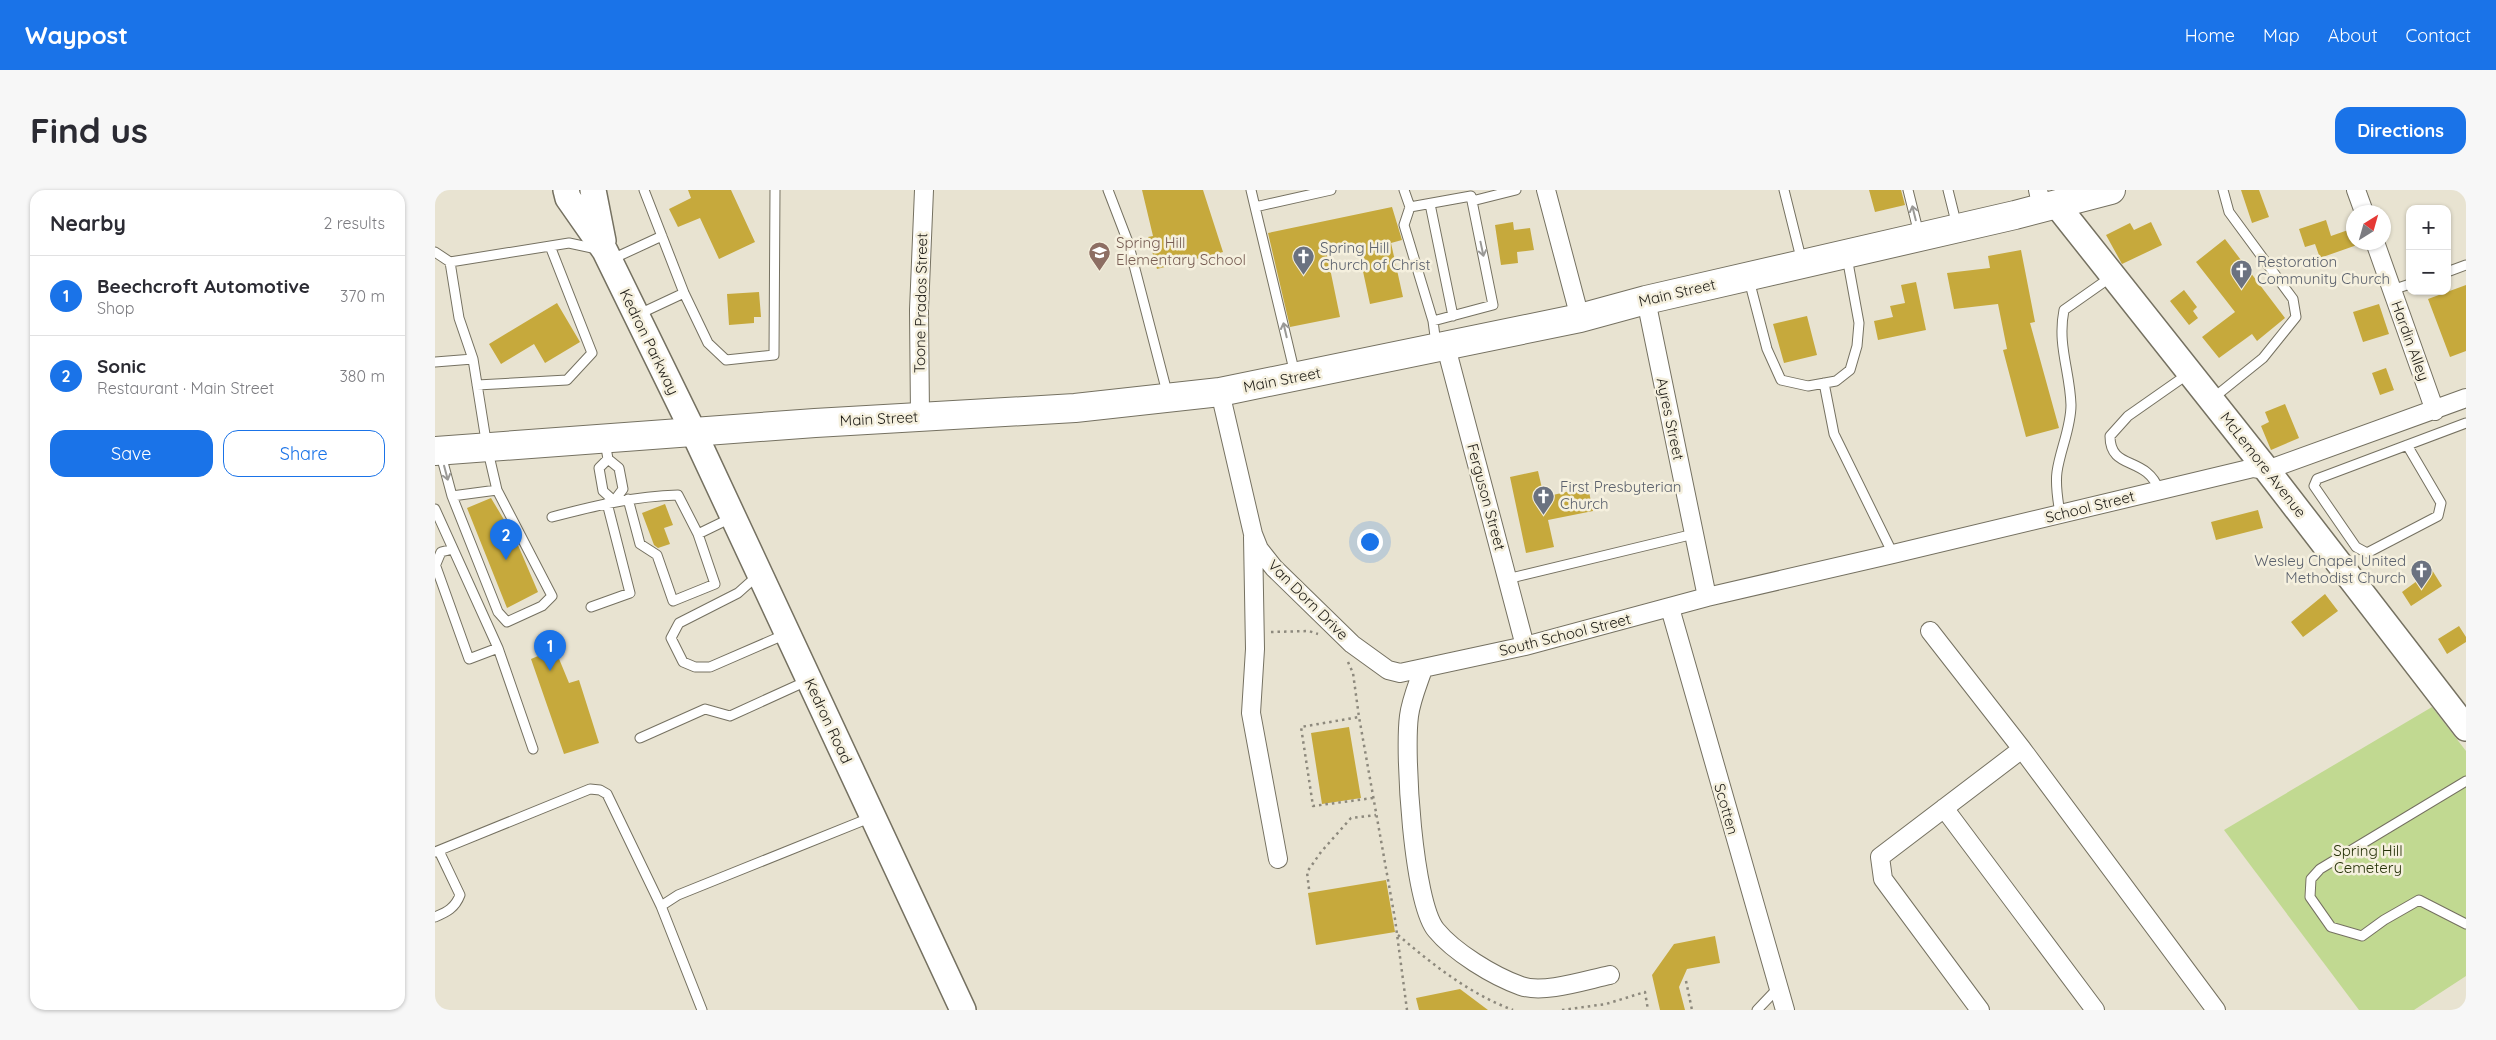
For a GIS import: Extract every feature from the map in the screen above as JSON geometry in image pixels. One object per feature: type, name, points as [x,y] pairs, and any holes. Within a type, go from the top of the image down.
[{"type":"main road","name":"Main Street","points":[[437,451],[487,447],[606,449],[694,433],[920,416],[1075,408],[1220,392],[1581,318],[1646,300],[1958,228],[2045,201],[2111,190]]},
{"type":"street","name":"Kedron Parkway","points":[[566,190],[568,198],[607,255],[694,433]]},
{"type":"street","name":"Kedron Parkway","points":[[593,190],[607,255]]},
{"type":"street","name":"Toone Prados Street","points":[[920,416],[919,310],[925,190]]},
{"type":"street","points":[[1546,190],[1581,318]]},
{"type":"street","points":[[2357,190],[2362,205]]},
{"type":"street","name":"McLemore Avenue","points":[[2045,201],[2113,276],[2190,372],[2466,728]]},
{"type":"street","name":"Hardin Alley","points":[[2378,250],[2435,411]]},
{"type":"street","name":"Ayres Street","points":[[1646,300],[1707,596]]},
{"type":"street","name":"Ferguson Street","points":[[1442,348],[1525,646]]},
{"type":"street","name":"Van Dorn Drive","points":[[1220,392],[1253,534],[1259,549],[1274,568],[1373,661],[1388,670],[1400,673],[1423,669]]},
{"type":"street","name":"School Street","points":[[1707,596],[1893,554],[2253,468],[2267,470],[2435,411],[2466,398]]},
{"type":"street","name":"Kedron Road","points":[[694,433],[963,1010]]},
{"type":"street","points":[[1253,534],[1255,649],[1251,713],[1279,859]]},
{"type":"street","name":"South School Street","points":[[1423,669],[1525,646],[1669,608],[1707,596]]},
{"type":"street","name":"Scotten","points":[[1669,608],[1777,989],[1785,1010]]},
{"type":"street","points":[[1930,631],[2022,749],[2216,1010]]},
{"type":"street","points":[[1423,669],[1409,717],[1409,804],[1420,888],[1434,928],[1460,953],[1521,986],[1544,988],[1611,975]]},
{"type":"street","points":[[1980,1010],[1883,879],[1880,857],[2022,749]]},
{"type":"street","points":[[1944,808],[2095,1010]]},
{"type":"lane","points":[[643,190],[684,293],[708,343],[726,360],[774,354],[775,190]]},
{"type":"lane","points":[[1108,190],[1128,242],[1168,398]]},
{"type":"lane","points":[[1251,190],[1296,377]]},
{"type":"lane","points":[[1255,207],[1331,190]]},
{"type":"lane","points":[[1404,190],[1410,207],[1404,225],[1442,348]]},
{"type":"lane","points":[[1472,202],[1515,190]]},
{"type":"lane","points":[[1784,190],[1802,264]]},
{"type":"lane","points":[[1908,190],[1920,237]]},
{"type":"lane","points":[[1947,190],[1958,228]]},
{"type":"lane","points":[[2211,399],[2263,358],[2296,317],[2293,299],[2229,212],[2223,190]]},
{"type":"lane","points":[[1410,207],[1471,196],[1493,305],[1433,321]]},
{"type":"lane","points":[[1430,204],[1453,316]]},
{"type":"lane","points":[[435,252],[450,262],[569,243],[607,255],[662,236]]},
{"type":"lane","points":[[477,385],[567,380],[592,353],[550,246]]},
{"type":"lane","points":[[1748,277],[1767,349],[1781,380],[1808,386],[1825,383],[1836,380],[1850,370],[1857,346],[1859,323],[1846,254]]},
{"type":"lane","points":[[450,262],[459,318],[473,359],[487,447],[497,490],[552,596],[542,606],[489,628]]},
{"type":"lane","points":[[2451,271],[2466,266]]},
{"type":"lane","points":[[2060,514],[2057,472],[2071,404],[2061,329],[2064,310],[2113,276]]},
{"type":"lane","points":[[2392,290],[2406,285]]},
{"type":"lane","points":[[637,315],[684,293]]},
{"type":"lane","points":[[435,362],[473,359]]},
{"type":"lane","points":[[2159,490],[2155,479],[2148,471],[2119,458],[2110,448],[2110,436],[2128,416],[2190,372]]},
{"type":"lane","points":[[1825,383],[1835,434],[1893,554]]},
{"type":"lane","points":[[2407,445],[2441,503],[2438,516],[2367,553],[2356,547],[2314,486],[2317,479],[2407,445],[2466,423]]},
{"type":"lane","points":[[591,607],[630,593],[610,502],[603,491],[599,468],[606,449]]},
{"type":"lane","points":[[606,449],[619,468],[623,489],[610,502]]},
{"type":"lane","points":[[437,451],[452,496],[498,612],[507,622]]},
{"type":"lane","points":[[452,496],[497,490]]},
{"type":"lane","points":[[552,517],[610,502],[628,499],[678,495],[698,534],[715,584],[673,601],[657,555],[640,544],[628,499]]},
{"type":"lane","points":[[435,508],[498,648],[533,749]]},
{"type":"lane","points":[[698,534],[733,517]]},
{"type":"lane","points":[[1507,579],[1694,534]]},
{"type":"lane","points":[[453,549],[441,552],[436,564],[469,659],[498,648]]},
{"type":"lane","points":[[759,574],[738,593],[679,624],[671,638],[676,652],[683,662],[695,667],[710,667],[788,634]]},
{"type":"lane","points":[[640,738],[705,710],[730,716],[809,680]]},
{"type":"lane","points":[[2466,781],[2320,869],[2311,879],[2310,897],[2331,927],[2362,936],[2384,920],[2419,900],[2466,924]]},
{"type":"lane","points":[[435,917],[450,910],[457,903],[460,895],[437,851],[590,790],[600,790],[607,794],[661,906],[702,1010]]},
{"type":"lane","points":[[661,906],[678,895],[873,817]]},
{"type":"lane","points":[[1757,1010],[1777,989]]},
{"type":"path","points":[[1264,632],[1309,631],[1326,636]]},
{"type":"path","points":[[1345,657],[1353,673],[1397,934],[1407,1010]]},
{"type":"path","points":[[1359,717],[1301,727],[1313,806],[1373,798]]},
{"type":"path","points":[[1309,889],[1307,872],[1321,852],[1351,818],[1376,815]]},
{"type":"path","points":[[1397,934],[1445,974],[1497,1004],[1513,1010]]},
{"type":"path","points":[[1686,980],[1693,1010]]},
{"type":"path","points":[[1561,1010],[1606,1004],[1645,992],[1648,1010]]},
{"type":"green space","name":"Spring Hill Cemetery","points":[[2432,707],[2466,751],[2466,976],[2414,1010],[2359,1010],[2224,830]]},
{"type":"building","points":[[688,190],[731,190],[755,242],[719,259],[700,218],[678,227],[669,209],[691,198]]},
{"type":"building","points":[[1142,190],[1203,190],[1223,252],[1157,269],[1148,237],[1153,236]]},
{"type":"building","points":[[1869,190],[1901,190],[1905,205],[1875,212]]},
{"type":"building","points":[[2241,190],[2259,190],[2269,217],[2252,223]]},
{"type":"building","name":"Spring Hill Church of Christ","points":[[1392,207],[1402,240],[1391,243],[1403,297],[1370,304],[1358,248],[1327,254],[1340,317],[1290,327],[1268,233]]},
{"type":"building","points":[[2326,220],[2331,236],[2346,231],[2346,249],[2320,258],[2315,244],[2305,247],[2299,229]]},
{"type":"building","points":[[1513,222],[1514,230],[1530,228],[1534,250],[1517,252],[1518,263],[1501,265],[1495,225]]},
{"type":"building","points":[[2151,222],[2162,245],[2122,264],[2106,235],[2130,223],[2134,230]]},
{"type":"building","name":"Restoration Community Church","points":[[2225,239],[2285,318],[2257,341],[2252,334],[2219,358],[2202,337],[2235,312],[2196,262]]},
{"type":"building","points":[[2021,250],[2035,322],[2030,323],[2059,428],[2026,437],[2003,350],[2007,349],[1998,304],[1954,309],[1947,273],[1990,268],[1988,256]]},
{"type":"building","points":[[1916,282],[1926,330],[1878,340],[1874,321],[1893,317],[1890,306],[1905,303],[1901,285]]},
{"type":"building","points":[[2466,285],[2466,351],[2450,357],[2428,299],[2439,295],[2451,295],[2451,291]]},
{"type":"building","points":[[2184,290],[2197,307],[2193,311],[2198,318],[2189,325],[2170,301]]},
{"type":"building","points":[[759,292],[761,317],[754,317],[754,323],[729,325],[727,294]]},
{"type":"building","points":[[557,303],[580,342],[545,363],[534,344],[501,364],[489,344]]},
{"type":"building","points":[[2379,304],[2389,334],[2363,342],[2353,312]]},
{"type":"building","points":[[1807,316],[1817,355],[1784,363],[1773,324]]},
{"type":"building","points":[[2386,368],[2394,390],[2380,395],[2372,373]]},
{"type":"building","points":[[2285,404],[2299,438],[2271,450],[2261,426],[2269,422],[2265,412]]},
{"type":"building","name":"First Presbyterian Church","points":[[1538,471],[1544,497],[1588,487],[1593,511],[1548,520],[1554,547],[1526,553],[1510,477]]},
{"type":"building","points":[[491,498],[515,538],[538,592],[507,608],[467,508]]},
{"type":"building","points":[[665,504],[673,525],[664,528],[670,544],[658,548],[654,545],[642,513]]},
{"type":"building","points":[[2258,510],[2263,528],[2216,540],[2211,522]]},
{"type":"building","name":"Wesley Chapel United Methodist Church","points":[[2432,570],[2442,586],[2411,606],[2402,592]]},
{"type":"building","points":[[2325,594],[2338,611],[2303,637],[2291,622]]},
{"type":"building","points":[[2459,626],[2466,637],[2466,642],[2447,654],[2438,639]]},
{"type":"building","points":[[555,649],[569,683],[579,680],[599,743],[564,754],[531,659]]},
{"type":"building","points":[[1349,727],[1361,798],[1322,804],[1311,733]]},
{"type":"building","points":[[1386,880],[1395,932],[1316,945],[1308,893]]},
{"type":"building","points":[[1715,936],[1720,963],[1687,969],[1679,987],[1685,1010],[1660,1010],[1652,975],[1674,944]]},
{"type":"building","points":[[1460,989],[1488,1010],[1419,1010],[1416,998]]},
{"type":"place","name":"Spring Hill Elementary School","points":[[1100,271]]},
{"type":"place","name":"Spring Hill Church of Christ","points":[[1304,276]]},
{"type":"place","name":"Restoration Community Church","points":[[2241,290]]},
{"type":"place","name":"First Presbyterian Church","points":[[1544,515]]},
{"type":"place","name":"Sonic","points":[[506,560]]},
{"type":"place","name":"Wesley Chapel United Methodist Church","points":[[2422,589]]},
{"type":"place","name":"Beechcroft Automotive","points":[[550,671]]}]
